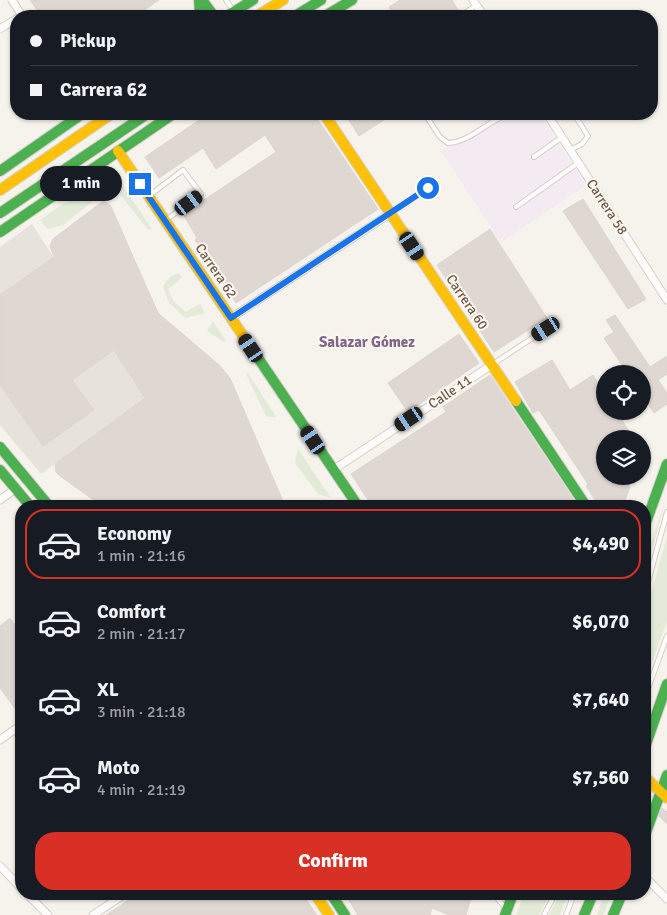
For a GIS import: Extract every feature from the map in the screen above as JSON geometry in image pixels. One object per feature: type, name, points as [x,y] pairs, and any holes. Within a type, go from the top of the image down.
[{"type":"main road","points":[[201,0],[209,10]]},
{"type":"main road","points":[[237,10],[253,0]]},
{"type":"main road","points":[[267,10],[283,0]]},
{"type":"main road","points":[[305,10],[322,0]]},
{"type":"main road","points":[[335,10],[352,0]]},
{"type":"main road","points":[[0,171],[73,120]]},
{"type":"main road","points":[[0,190],[102,120]]},
{"type":"main road","points":[[0,213],[137,120]]},
{"type":"main road","points":[[122,148],[140,120]]},
{"type":"main road","points":[[0,232],[164,120]]},
{"type":"main road","name":"Carrera 60","points":[[328,120],[493,364],[582,500]]},
{"type":"main road","name":"Carrera 62","points":[[122,148],[148,196],[354,500]]},
{"type":"main road","points":[[0,447],[44,500]]},
{"type":"main road","points":[[651,510],[667,464]]},
{"type":"main road","points":[[0,470],[25,500]]},
{"type":"main road","points":[[651,730],[667,684]]},
{"type":"main road","points":[[651,822],[664,795],[667,775]]},
{"type":"main road","points":[[651,783],[664,795]]},
{"type":"main road","points":[[319,900],[329,915]]},
{"type":"main road","points":[[335,900],[345,915]]},
{"type":"main road","points":[[506,913],[511,900]]},
{"type":"main road","points":[[584,915],[591,900]]},
{"type":"main road","points":[[590,915],[593,900]]},
{"type":"main road","points":[[613,915],[619,900]]},
{"type":"street","name":"Carrera 58","points":[[550,120],[667,300]]},
{"type":"street","points":[[231,318],[391,213]]},
{"type":"street","name":"Calle 11","points":[[333,470],[493,364]]},
{"type":"street","points":[[0,500],[15,488]]},
{"type":"street","points":[[0,740],[15,729]]},
{"type":"street","points":[[0,866],[15,882]]},
{"type":"street","points":[[651,883],[667,899]]},
{"type":"street","points":[[33,900],[48,915]]},
{"type":"street","points":[[93,915],[116,900]]},
{"type":"lane","points":[[429,120],[440,137],[448,143],[459,142],[494,120]]},
{"type":"lane","points":[[570,150],[582,144],[588,136],[578,120]]},
{"type":"lane","points":[[534,157],[562,137]]},
{"type":"lane","points":[[516,207],[578,163]]},
{"type":"lane","points":[[148,196],[183,170],[201,194],[165,221]]},
{"type":"lane","points":[[391,213],[428,188]]},
{"type":"lane","points":[[493,364],[546,329]]},
{"type":"lane","points":[[651,571],[667,512]]},
{"type":"lane","points":[[651,680],[667,636]]},
{"type":"lane","points":[[498,900],[506,913]]},
{"type":"lane","points":[[544,915],[552,900]]},
{"type":"lane","points":[[566,915],[572,900]]},
{"type":"shaded area","points":[[487,120],[543,120],[586,185],[501,242],[441,151]]},
{"type":"shaded area","points":[[32,224],[145,398],[41,474],[0,425],[0,247]]},
{"type":"green space","points":[[105,174],[107,190],[63,225],[48,229],[40,220]]},
{"type":"green space","points":[[119,180],[152,229],[148,230],[115,188],[116,181]]},
{"type":"green space","points":[[179,273],[182,278],[168,289],[174,302],[186,312],[200,304],[205,313],[186,318],[169,303],[163,286],[170,277]]},
{"type":"green space","points":[[213,321],[226,341],[224,342],[207,331]]},
{"type":"green space","points":[[248,373],[277,418],[266,416],[246,374]]},
{"type":"green space","points":[[298,449],[331,498],[318,494],[295,463]]},
{"type":"green space","points":[[664,506],[651,554],[651,542]]},
{"type":"green space","points":[[667,537],[667,621],[651,665],[651,594]]},
{"type":"green space","points":[[522,900],[547,900],[539,915],[516,915]]},
{"type":"green space","points":[[557,900],[566,900],[560,915],[549,915]]},
{"type":"green space","points":[[602,900],[609,900],[603,915],[597,915]]},
{"type":"building","points":[[30,0],[159,0],[145,10],[37,10]]},
{"type":"building","points":[[400,0],[452,0],[458,10],[391,10],[389,7]]},
{"type":"building","points":[[199,120],[318,120],[378,209],[236,303],[195,240],[197,238],[183,214],[276,152],[265,135],[216,169],[203,148],[159,178],[145,157]]},
{"type":"building","points":[[349,120],[384,120],[359,136]]},
{"type":"building","points":[[583,199],[646,299],[628,309],[563,211]]},
{"type":"building","points":[[103,201],[110,205],[158,313],[219,365],[230,378],[282,500],[94,500],[56,472],[55,464],[145,398],[114,350],[72,380],[94,410],[43,446],[0,385],[0,295],[54,257],[50,246],[53,239]]},
{"type":"building","points":[[490,229],[547,318],[494,352],[437,265]]},
{"type":"building","points":[[615,315],[649,365],[622,365],[604,338],[614,332],[606,320]]},
{"type":"building","points":[[459,334],[479,363],[408,412],[388,383]]},
{"type":"building","points":[[667,356],[667,374],[658,380],[667,393],[667,404],[654,413],[651,408],[651,366]]},
{"type":"building","points":[[552,360],[570,390],[593,375],[596,380],[596,420],[622,420],[628,430],[596,430],[596,485],[629,485],[630,487],[625,500],[595,500],[586,486],[588,484],[539,410],[533,413],[515,382]]},
{"type":"building","points":[[490,375],[574,500],[368,500],[351,474],[446,412],[443,407]]},
{"type":"building","points":[[10,618],[15,625],[15,709],[0,688],[0,626]]},
{"type":"building","points":[[662,808],[667,812],[667,824],[659,816]]},
{"type":"building","points":[[129,900],[306,900],[317,915],[106,915]]},
{"type":"building","points":[[349,900],[470,900],[466,915],[449,915],[432,908],[430,915],[358,915]]},
{"type":"traffic: fast","points":[[199,0],[200,10]]},
{"type":"traffic: fast","points":[[202,0],[210,10]]},
{"type":"traffic: fast","points":[[237,10],[253,0]]},
{"type":"traffic: fast","points":[[305,10],[321,0]]},
{"type":"traffic: fast","points":[[335,10],[352,0]]},
{"type":"traffic: fast","points":[[0,171],[73,120]]},
{"type":"traffic: fast","points":[[0,213],[138,120]]},
{"type":"traffic: fast","points":[[0,232],[164,120]]},
{"type":"traffic: fast","points":[[250,346],[354,500]]},
{"type":"traffic: fast","points":[[516,401],[582,500]]},
{"type":"traffic: fast","points":[[0,447],[44,500]]},
{"type":"traffic: fast","points":[[651,508],[667,464]]},
{"type":"traffic: fast","points":[[0,470],[25,500]]},
{"type":"traffic: fast","points":[[651,730],[667,684]]},
{"type":"traffic: fast","points":[[651,819],[667,775]]},
{"type":"traffic: fast","points":[[335,900],[345,915]]},
{"type":"traffic: fast","points":[[505,915],[511,900]]},
{"type":"traffic: fast","points":[[584,915],[590,900]]},
{"type":"traffic: fast","points":[[613,915],[619,900]]},
{"type":"traffic: slow","points":[[267,10],[283,0]]},
{"type":"traffic: slow","points":[[0,190],[102,120]]},
{"type":"traffic: slow","points":[[328,120],[516,401]]},
{"type":"traffic: slow","points":[[118,151],[250,346]]},
{"type":"traffic: slow","points":[[651,783],[667,798]]},
{"type":"traffic: slow","points":[[319,900],[329,915]]},
{"type":"district","name":"Salazar Gómez","points":[[367,342]]},
{"type":"route","points":[[140,184],[231,318],[428,188]]}]
